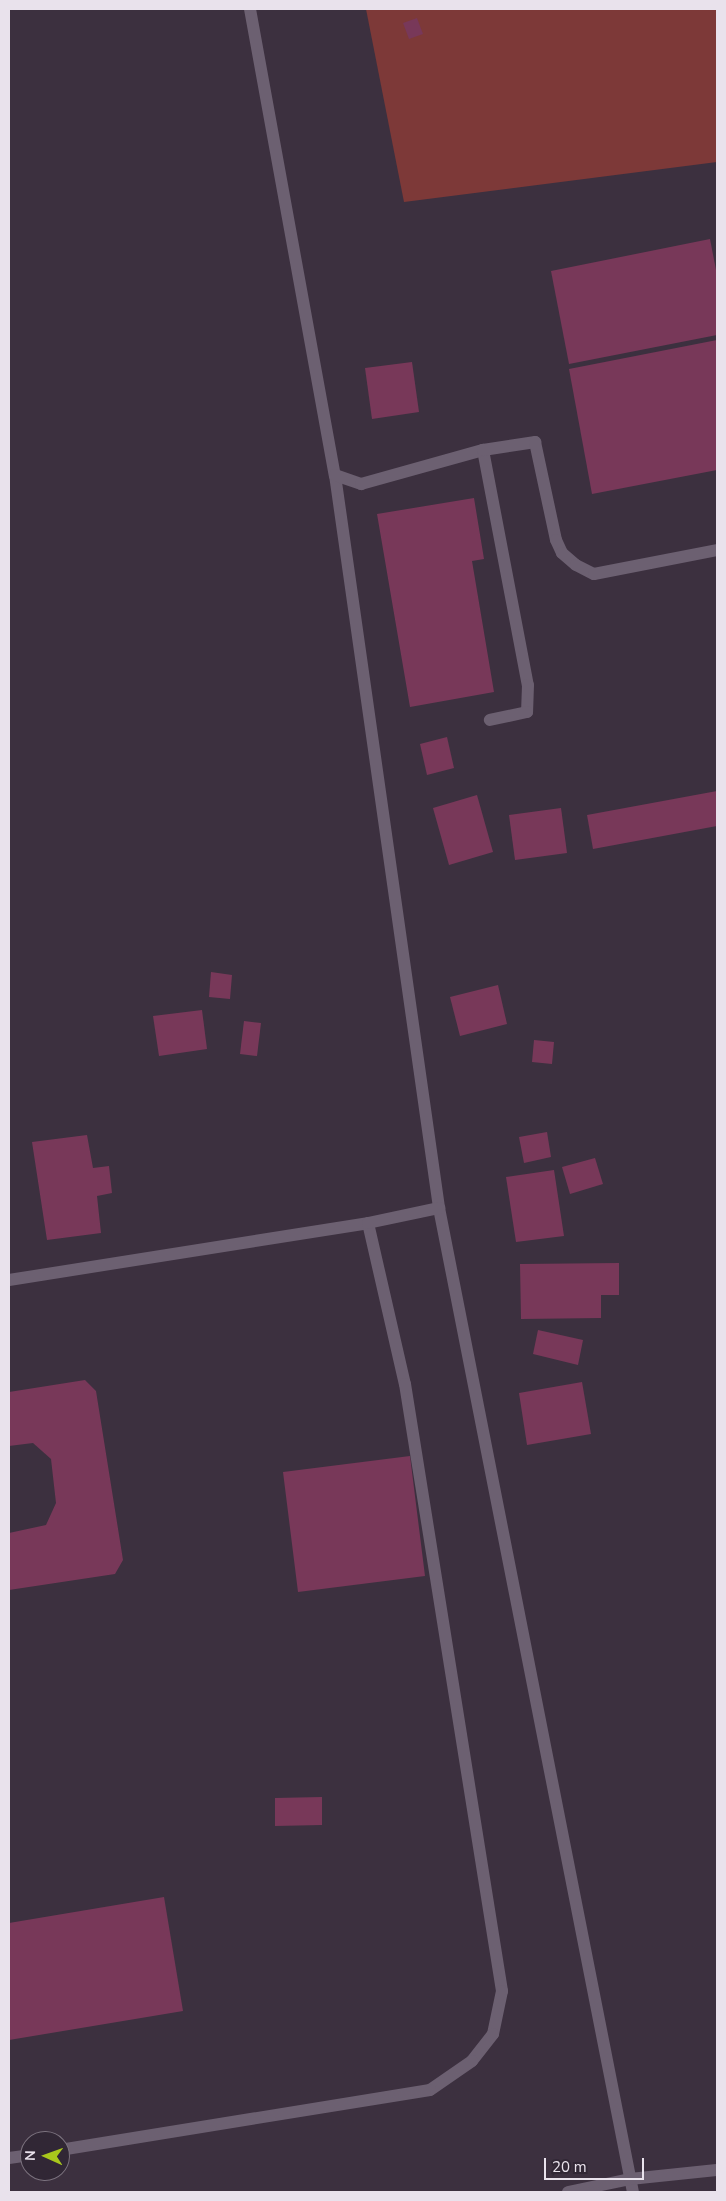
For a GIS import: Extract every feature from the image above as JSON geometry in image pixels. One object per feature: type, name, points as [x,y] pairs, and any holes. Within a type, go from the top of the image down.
[{"type":"street","points":[[250,9],[335,475],[440,1208],[633,2192]]},
{"type":"street","points":[[335,475],[361,484],[483,450],[535,442],[556,540],[562,553],[594,574],[717,550]]},
{"type":"street","points":[[483,450],[528,685],[527,712],[490,720]]},
{"type":"street","points":[[9,1280],[368,1223],[440,1208]]},
{"type":"street","points":[[70,2148],[430,2090],[472,2061],[494,2034],[502,1991],[405,1384],[368,1223]]},
{"type":"street","points":[[568,2192],[630,2179],[717,2170]]},
{"type":"shaded area","points":[[366,9],[717,9],[717,162],[404,202]]},
{"type":"building","points":[[417,18],[423,34],[409,39],[403,23]]},
{"type":"building","points":[[710,239],[717,275],[717,335],[569,364],[551,271]]},
{"type":"building","points":[[717,340],[717,470],[592,494],[569,369]]},
{"type":"building","points":[[412,362],[419,412],[372,419],[365,368]]},
{"type":"building","points":[[474,498],[484,559],[472,561],[494,692],[410,707],[377,514]]},
{"type":"building","points":[[447,737],[454,768],[427,775],[420,744]]},
{"type":"building","points":[[717,791],[717,826],[593,849],[587,815]]},
{"type":"building","points":[[477,795],[493,852],[449,865],[433,808]]},
{"type":"building","points":[[561,808],[567,853],[515,860],[509,815]]},
{"type":"building","points":[[211,972],[232,975],[230,999],[209,997]]},
{"type":"building","points":[[498,985],[507,1024],[460,1036],[450,997]]},
{"type":"building","points":[[202,1010],[207,1049],[159,1056],[153,1016]]},
{"type":"building","points":[[244,1021],[261,1023],[257,1056],[240,1054]]},
{"type":"building","points":[[534,1040],[554,1042],[552,1064],[532,1062]]},
{"type":"building","points":[[547,1132],[551,1157],[524,1163],[519,1137]]},
{"type":"building","points":[[87,1135],[93,1168],[109,1166],[112,1193],[97,1196],[101,1233],[47,1240],[32,1142]]},
{"type":"building","points":[[595,1158],[603,1184],[570,1194],[562,1167]]},
{"type":"building","points":[[554,1170],[564,1236],[516,1242],[506,1177]]},
{"type":"building","points":[[619,1263],[619,1295],[601,1295],[601,1318],[521,1319],[520,1264]]},
{"type":"building","points":[[538,1330],[583,1340],[578,1365],[533,1354]]},
{"type":"building","points":[[85,1380],[96,1391],[123,1560],[115,1574],[9,1590],[9,1533],[46,1525],[56,1503],[51,1459],[33,1443],[9,1446],[9,1392]]},
{"type":"building","points":[[582,1382],[591,1434],[527,1445],[519,1393]]},
{"type":"building","points":[[410,1456],[425,1576],[298,1592],[283,1472]]},
{"type":"building","points":[[322,1797],[322,1825],[275,1826],[275,1798]]},
{"type":"building","points":[[164,1897],[183,2011],[9,2040],[9,1923]]}]
